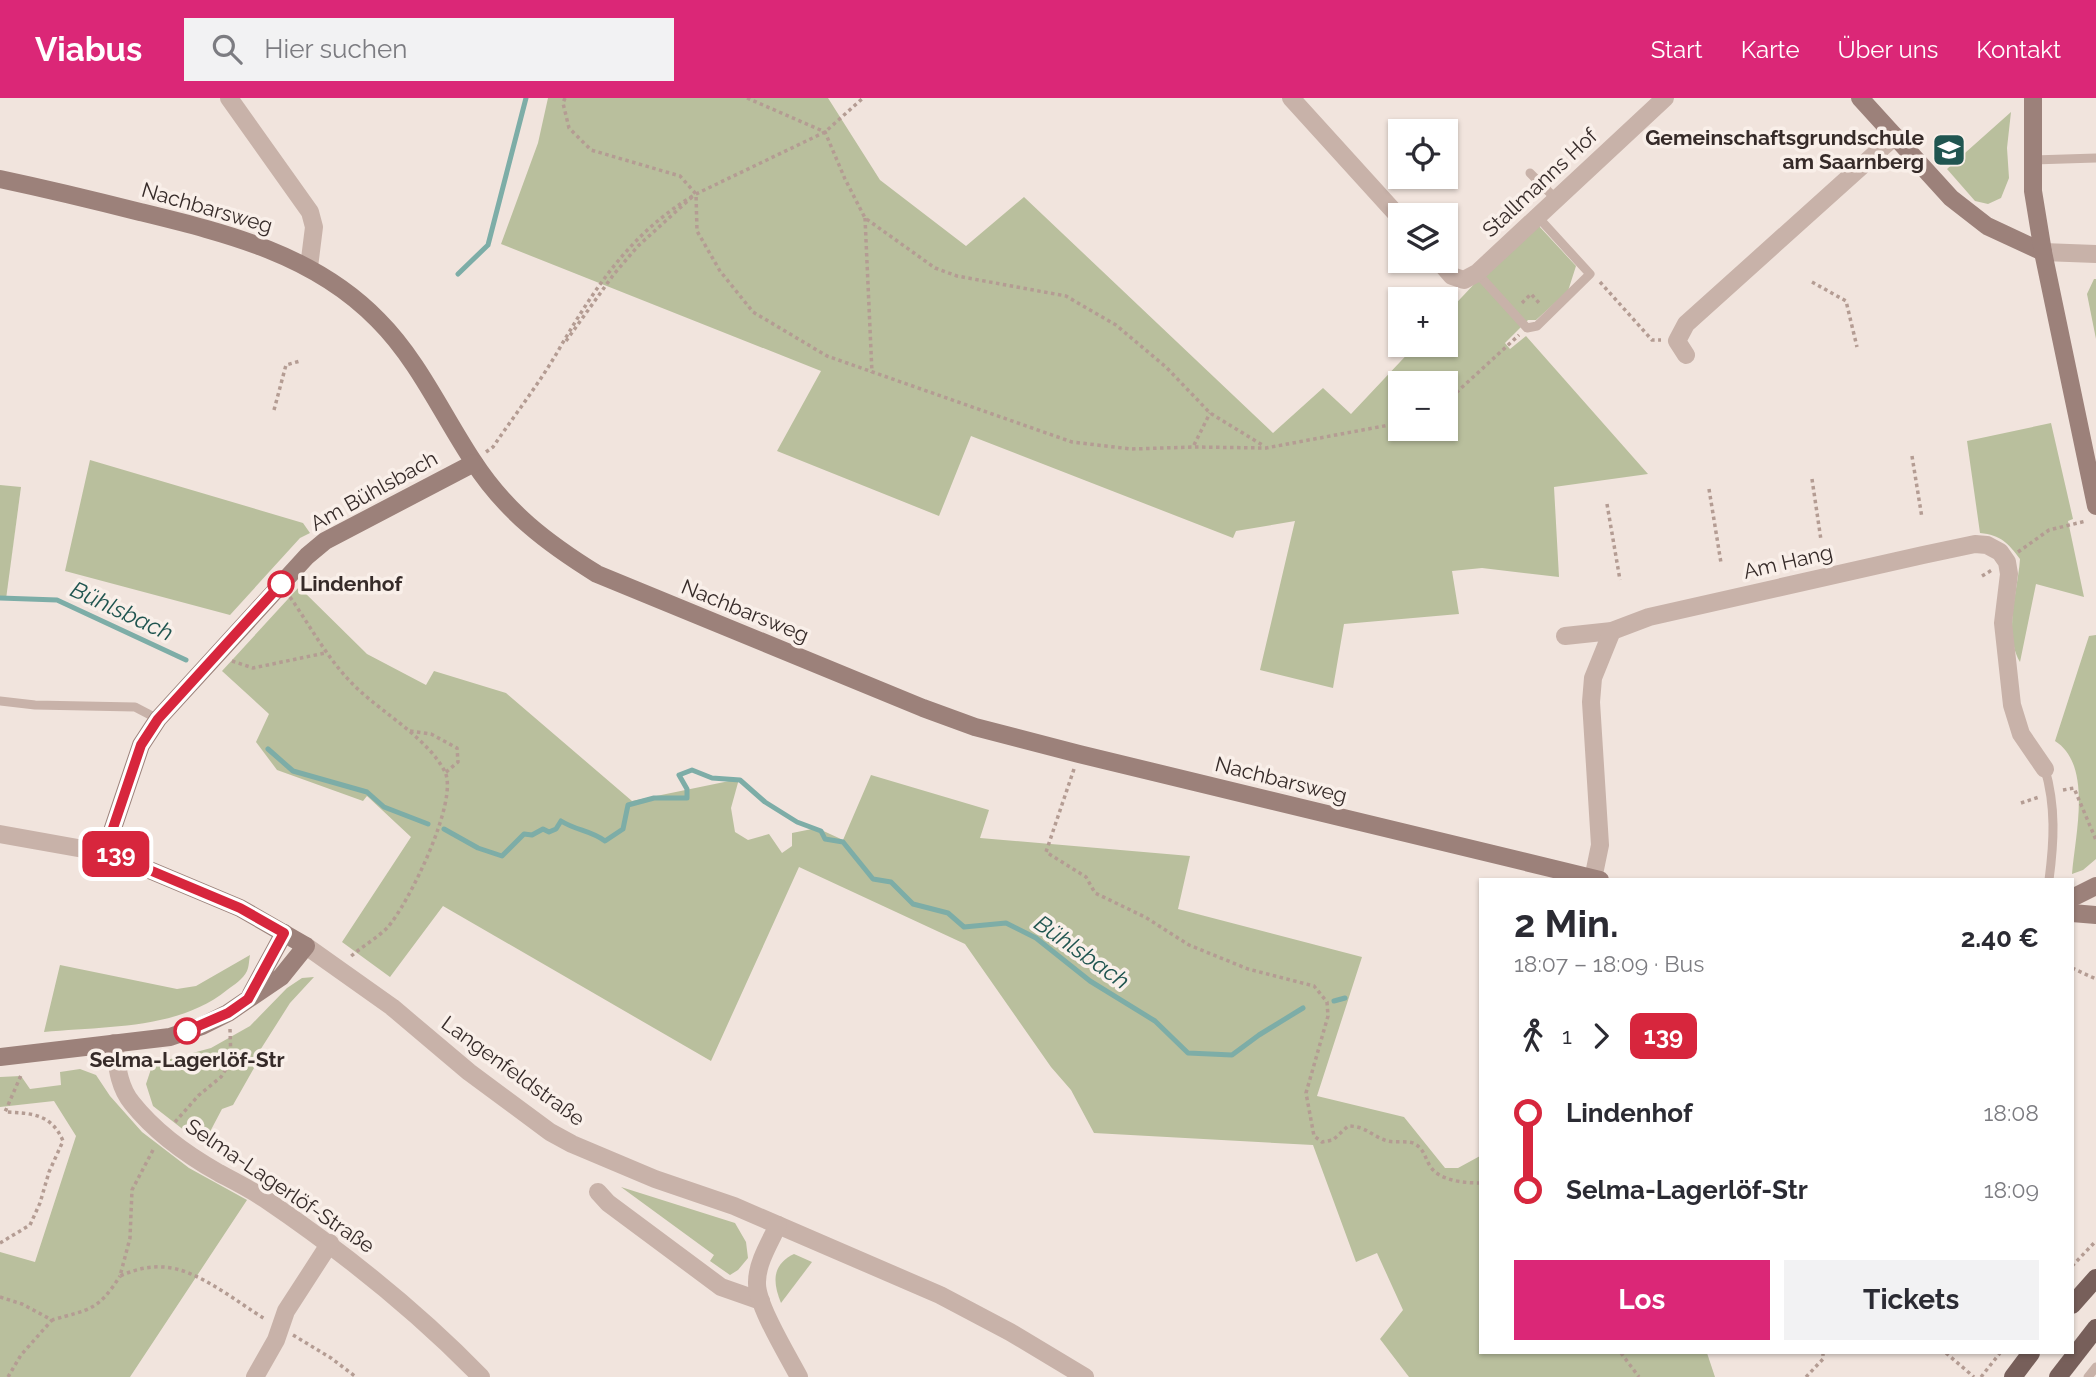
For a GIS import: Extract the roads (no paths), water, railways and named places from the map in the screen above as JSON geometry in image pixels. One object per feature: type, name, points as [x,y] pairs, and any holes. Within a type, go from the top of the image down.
[{"type":"main road","points":[[2074,1303],[2096,1278]]},
{"type":"main road","points":[[2058,1377],[2096,1328]]},
{"type":"main road","points":[[2013,1377],[2030,1354]]},
{"type":"street","points":[[229,98],[310,212],[314,227],[309,267]]},
{"type":"street","points":[[1291,98],[1388,205]]},
{"type":"street","name":"Stallmanns Hof","points":[[1477,273],[1665,98]]},
{"type":"street","points":[[1860,98],[1951,198],[1987,226],[2043,252],[2096,254]]},
{"type":"street","points":[[2033,98],[2033,191],[2043,252],[2096,506]]},
{"type":"street","points":[[1682,348],[1686,324],[1895,136]]},
{"type":"street","name":"Nachbarsweg","points":[[0,179],[226,233],[275,250],[309,267],[351,296],[380,321],[406,353],[474,463],[521,520],[555,549],[597,574],[975,727],[1550,874],[1581,878]]},
{"type":"street","points":[[1449,273],[1464,280],[1477,273]]},
{"type":"street","name":"Am Bühlsbach","points":[[111,851],[111,834],[141,745],[158,719],[307,556],[325,541],[474,463]]},
{"type":"street","name":"Am Hang","points":[[1565,636],[1612,631],[1649,617],[1975,544],[1987,545],[2000,552],[2007,562],[2009,574],[2003,623],[2012,705],[2021,734],[2045,769]]},
{"type":"street","points":[[1596,878],[1600,845],[1591,702],[1593,678],[1612,631]]},
{"type":"street","name":"Langenfeldstraße","points":[[0,835],[89,850],[111,851],[128,861],[240,908],[306,946],[392,1007],[469,1072],[550,1132],[596,1155],[734,1206],[940,1295],[1010,1332],[1085,1377]]},
{"type":"street","points":[[2074,897],[2096,886]]},
{"type":"street","points":[[2074,913],[2096,915]]},
{"type":"street","points":[[248,999],[284,933]]},
{"type":"street","points":[[0,1056],[170,1037],[202,1026],[228,1013],[281,977],[306,946]]},
{"type":"street","name":"Selma-Lagerlöf-Straße","points":[[114,1043],[120,1081],[130,1100],[164,1135],[188,1154],[256,1193],[330,1244],[435,1330],[481,1377]]},
{"type":"street","points":[[598,1192],[608,1203],[721,1287],[761,1301]]},
{"type":"street","points":[[778,1226],[757,1282],[761,1301],[799,1377]]},
{"type":"street","points":[[255,1377],[276,1339],[286,1311],[330,1244]]},
{"type":"lane","points":[[2033,160],[2096,158]]},
{"type":"lane","points":[[1530,173],[1556,199]]},
{"type":"lane","points":[[1477,273],[1527,328],[1537,326],[1550,314],[1590,274],[1537,216]]},
{"type":"lane","points":[[0,701],[35,705],[135,707],[158,719]]},
{"type":"lane","points":[[2045,769],[2052,793],[2054,836],[2049,878]]},
{"type":"lane","points":[[2088,1377],[2096,1367]]},
{"type":"waterway","name":"Bühlsbach","points":[[458,274],[488,245],[526,98]]},
{"type":"waterway","name":"Bühlsbach","points":[[0,598],[57,600],[186,660]]},
{"type":"waterway","name":"Bühlsbach","points":[[268,749],[293,771],[367,792],[384,807],[428,824]]},
{"type":"waterway","name":"Bühlsbach","points":[[444,829],[478,848],[502,856],[524,834],[532,835],[543,829],[549,832],[556,829],[561,821],[605,841],[623,829],[628,805],[654,798],[687,798],[687,789],[679,775],[692,770],[712,778],[740,780],[765,802],[797,822],[821,831],[825,839],[843,842],[873,879],[891,882],[913,904],[948,913],[964,927],[1006,923],[1036,938],[1090,981],[1155,1021],[1188,1053],[1232,1055],[1303,1008]]},
{"type":"waterway","name":"Bühlsbach","points":[[1334,1001],[1345,998]]},
{"type":"place","name":"Gemeinschaftsgrundschule am Saarnberg","points":[[1949,150]]},
{"type":"place","name":"Lindenhof","points":[[281,584]]},
{"type":"place","name":"Selma-Lagerlöf-Str","points":[[187,1031]]}]
